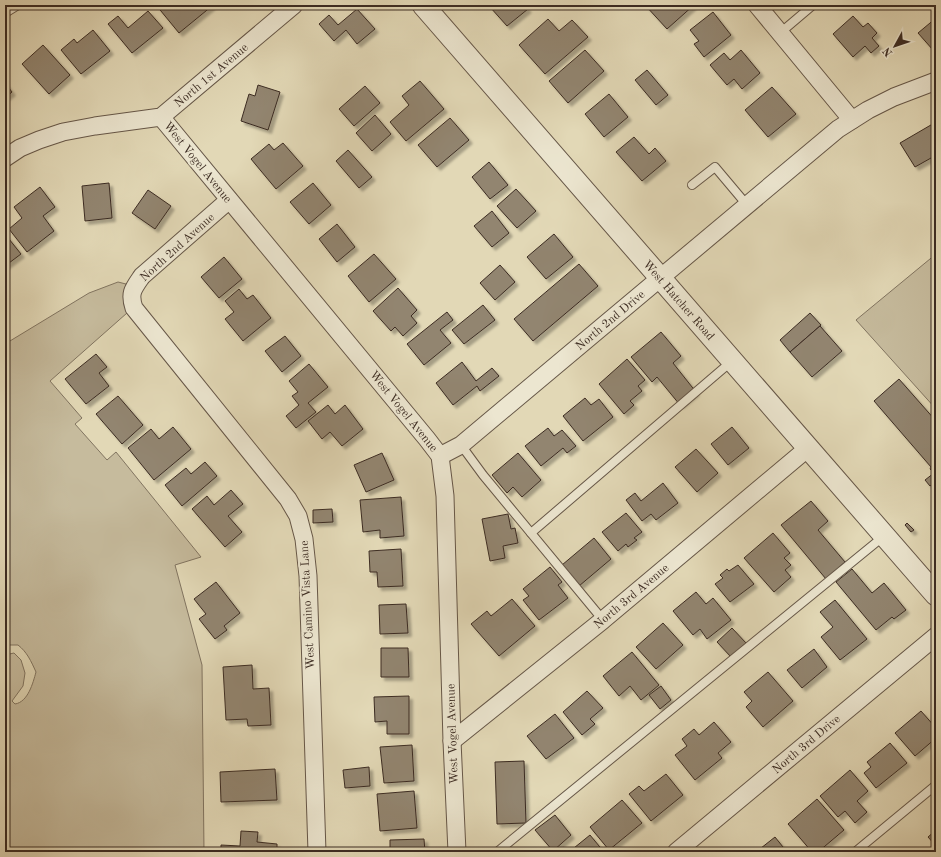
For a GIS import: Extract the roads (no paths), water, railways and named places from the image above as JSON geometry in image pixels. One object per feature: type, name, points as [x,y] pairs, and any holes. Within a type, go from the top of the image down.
[{"type":"street","name":"North 1st Avenue","points":[[161,117],[294,5]]},
{"type":"street","name":"West Hatcher Road","points":[[423,5],[936,595]]},
{"type":"street","points":[[757,5],[852,120]]},
{"type":"street","name":"North 2nd Drive","points":[[440,456],[462,446],[838,129],[868,110],[894,97],[936,81]]},
{"type":"street","points":[[5,158],[20,148],[63,132],[161,117]]},
{"type":"street","name":"West Vogel Avenue","points":[[161,117],[427,438],[440,456],[445,496],[452,741],[457,852]]},
{"type":"street","name":"North 2nd Avenue","points":[[130,297],[142,276],[229,200]]},
{"type":"street","name":"West Camino Vista Lane","points":[[130,297],[134,308],[270,475],[288,499],[298,516],[304,539],[308,576],[317,852]]},
{"type":"street","name":"North 3rd Avenue","points":[[452,741],[603,620],[808,448]]},
{"type":"street","name":"North 3rd Drive","points":[[676,852],[936,636]]},
{"type":"lane","points":[[5,13],[18,5]]},
{"type":"lane","points":[[780,33],[813,5]]},
{"type":"lane","points":[[692,185],[715,167],[747,205]]},
{"type":"lane","points":[[531,533],[732,361]]},
{"type":"lane","points":[[462,446],[483,475],[603,620]]},
{"type":"lane","points":[[497,852],[884,536]]},
{"type":"lane","points":[[855,852],[936,785]]}]
